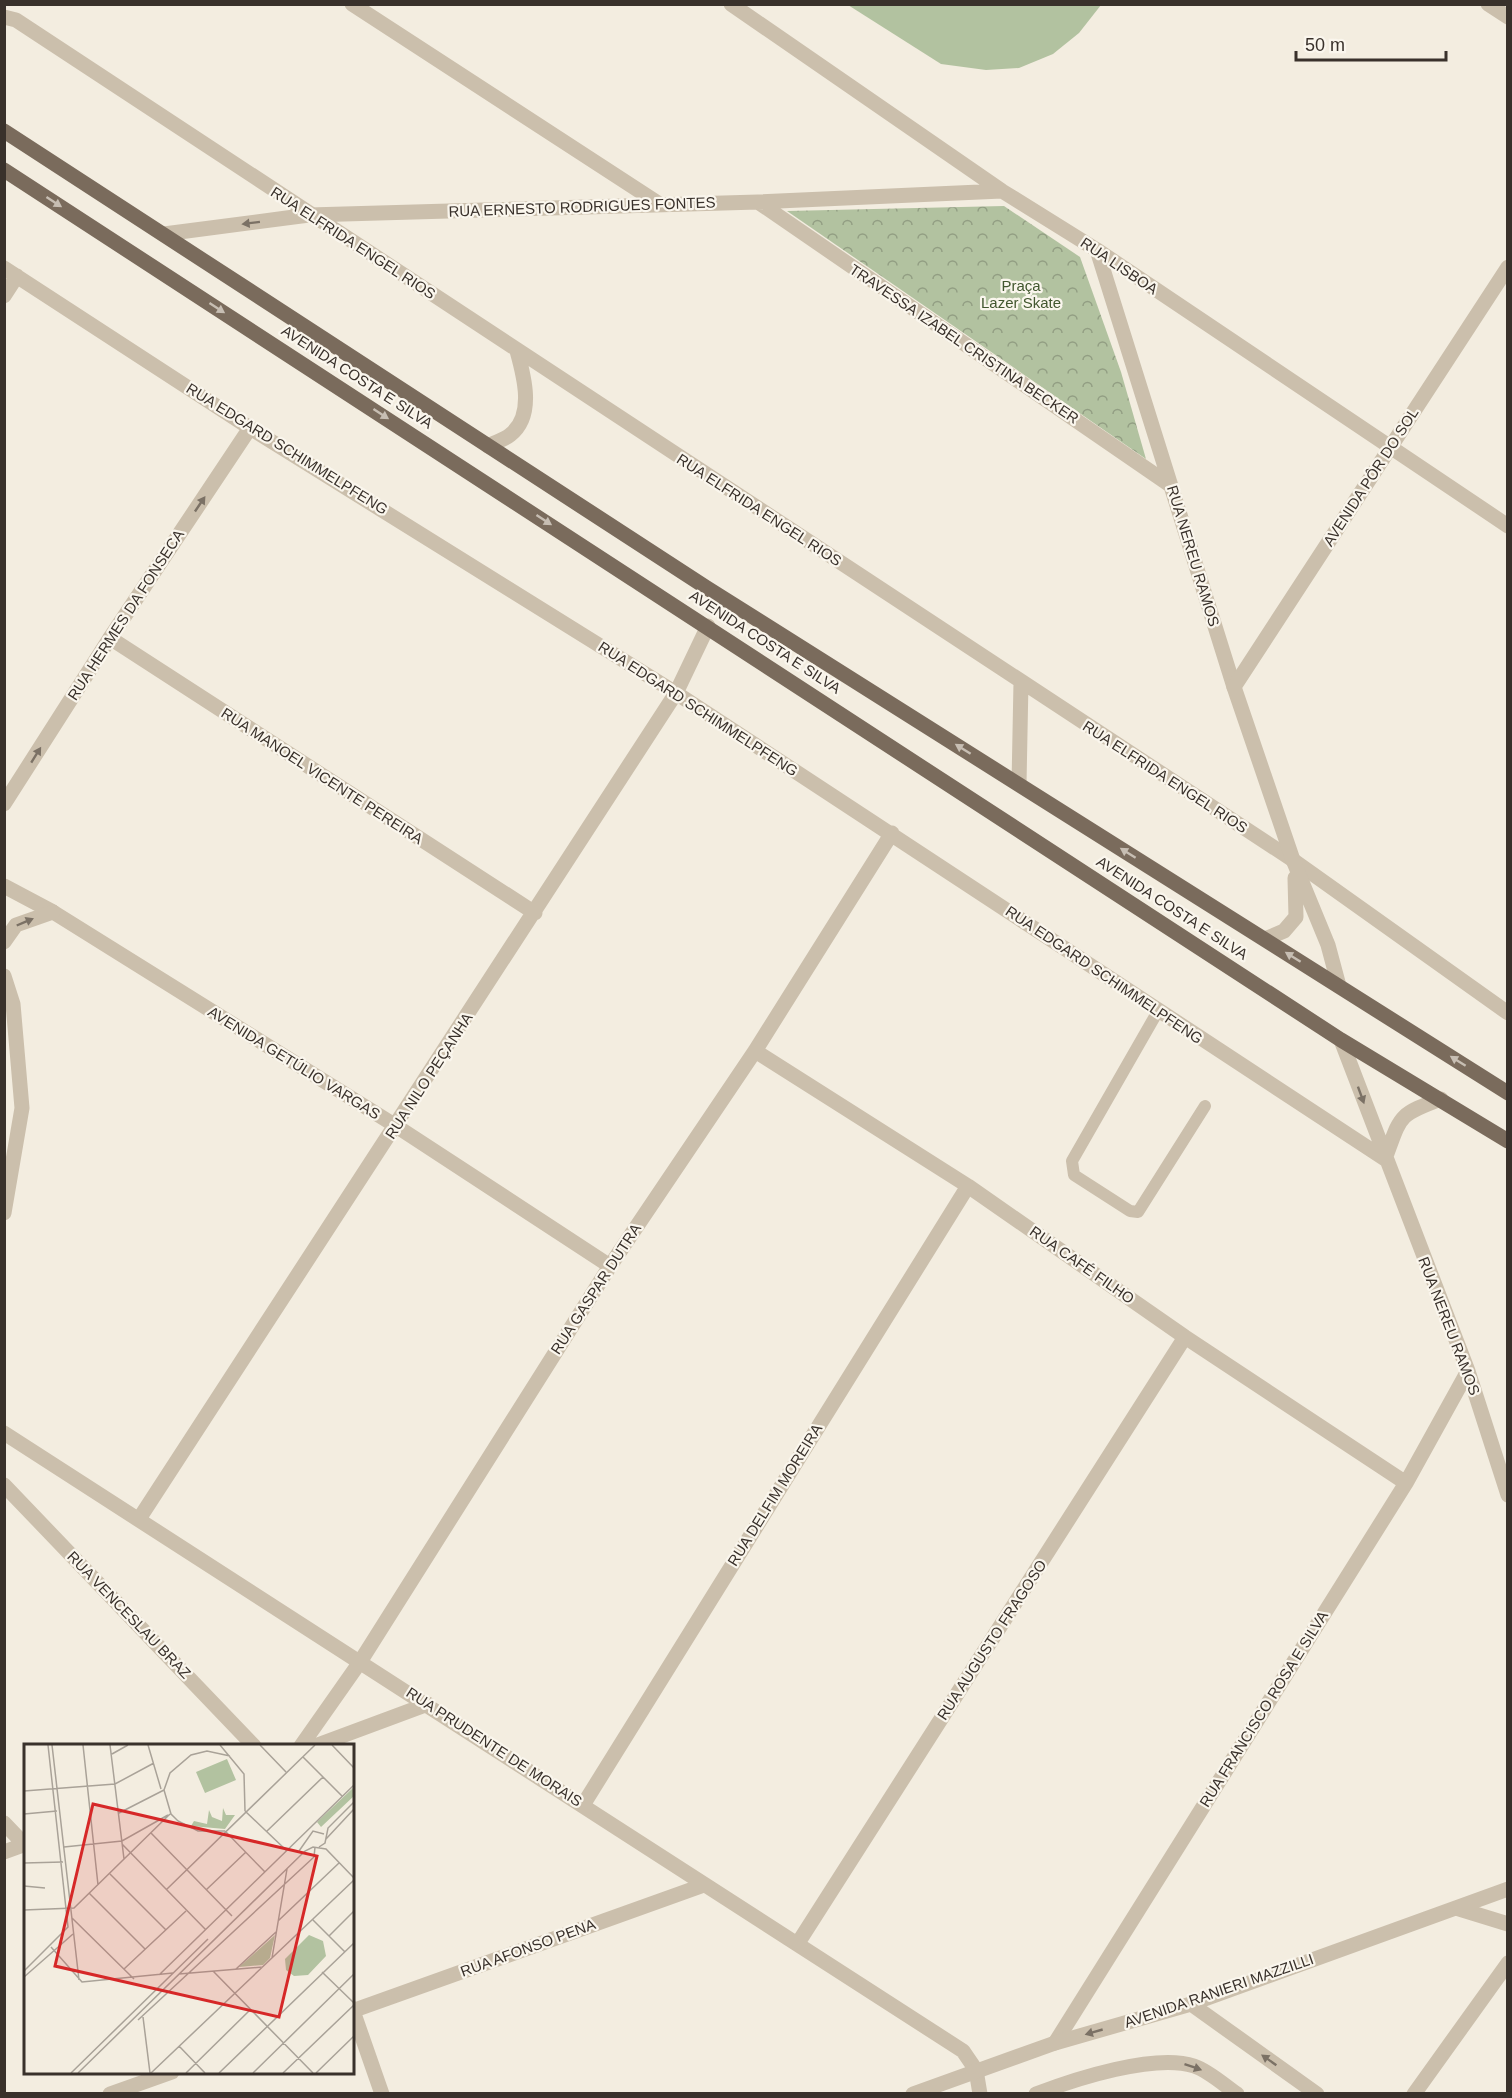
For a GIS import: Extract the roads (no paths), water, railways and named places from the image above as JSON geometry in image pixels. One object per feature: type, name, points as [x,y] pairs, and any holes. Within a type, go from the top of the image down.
[{"type":"main road","name":"AVENIDA COSTA E SILVA","points":[[4,130],[707,588],[1508,1093]]},
{"type":"main road","name":"AVENIDA COSTA E SILVA","points":[[4,170],[1341,1040],[1508,1141]]},
{"type":"street","points":[[351,4],[661,205]]},
{"type":"street","name":"RUA LISBOA","points":[[731,4],[1002,191],[1097,250],[1389,449],[1508,526]]},
{"type":"street","points":[[1488,4],[1508,17]]},
{"type":"street","name":"RUA ELFRIDA ENGEL RIOS","points":[[4,17],[16,20],[309,215],[1293,860],[1508,1013]]},
{"type":"street","name":"RUA ERNESTO RODRIGUES FONTES","points":[[164,234],[309,215],[758,202],[1002,191]]},
{"type":"street","name":"TRAVESSA IZABEL CRISTINA BECKER","points":[[758,202],[1170,485]]},
{"type":"street","name":"RUA NEREU RAMOS","points":[[1097,250],[1234,687],[1293,860]]},
{"type":"street","points":[[4,296],[11,272]]},
{"type":"street","name":"RUA EDGARD SCHIMMELPFENG","points":[[11,272],[250,428],[676,693],[1385,1159]]},
{"type":"street","name":"AVENIDA PÔR DO SOL","points":[[1234,687],[1506,272]]},
{"type":"street","points":[[489,446],[511,435],[523,415],[526,382],[517,351]]},
{"type":"street","name":"RUA HERMES DA FONSECA","points":[[4,804],[110,638],[250,428]]},
{"type":"street","name":"RUA NILO PEÇANHA","points":[[140,1519],[676,693],[708,626]]},
{"type":"street","name":"RUA MANOEL VICENTE PEREIRA","points":[[110,638],[535,913]]},
{"type":"street","points":[[1018,784],[1021,682]]},
{"type":"street","name":"RUA GASPAR DUTRA","points":[[303,1744],[360,1662],[610,1266],[755,1051],[892,833]]},
{"type":"street","points":[[1265,939],[1284,931],[1296,916],[1297,897],[1293,860]]},
{"type":"street","points":[[1293,860],[1328,945],[1339,986]]},
{"type":"street","name":"AVENIDA GETÚLIO VARGAS","points":[[4,886],[53,912],[396,1126],[610,1266]]},
{"type":"street","points":[[4,942],[16,925],[53,912]]},
{"type":"street","points":[[4,976],[13,1004],[22,1108],[4,1213]]},
{"type":"street","name":"RUA NEREU RAMOS","points":[[1341,1040],[1468,1371],[1508,1496]]},
{"type":"street","name":"RUA CAFÉ FILHO","points":[[755,1051],[968,1186],[1185,1337],[1406,1483]]},
{"type":"street","points":[[1385,1159],[1398,1123],[1409,1110],[1441,1099]]},
{"type":"street","name":"RUA DELFIM MOREIRA","points":[[583,1805],[968,1186]]},
{"type":"street","name":"RUA AUGUSTO FRAGOSO","points":[[798,1943],[1185,1337]]},
{"type":"street","name":"RUA FRANCISCO ROSA E SILVA","points":[[1055,2043],[1406,1483],[1468,1371]]},
{"type":"street","name":"RUA PRUDENTE DE MORAIS","points":[[4,1433],[428,1704],[963,2051],[976,2070]]},
{"type":"street","name":"RUA VENCESLAU BRAZ","points":[[4,1485],[252,1744]]},
{"type":"street","points":[[320,1744],[428,1704]]},
{"type":"street","points":[[4,1823],[24,1843]]},
{"type":"street","points":[[4,1852],[24,1844]]},
{"type":"street","name":"RUA AFONSO PENA","points":[[354,2010],[704,1885]]},
{"type":"street","name":"AVENIDA RANIERI MAZZILLI","points":[[913,2094],[1055,2043],[1191,2004],[1508,1889]]},
{"type":"street","points":[[1456,1908],[1508,1924]]},
{"type":"street","points":[[1414,2094],[1508,1963]]},
{"type":"street","points":[[1191,2004],[1317,2094]]},
{"type":"street","points":[[354,2013],[382,2094]]},
{"type":"street","points":[[1036,2094],[1142,2064],[1167,2061],[1196,2066],[1237,2094]]},
{"type":"street","points":[[976,2070],[980,2094]]},
{"type":"street","points":[[110,2094],[169,2074]]},
{"type":"lane","points":[[1158,1011],[1072,1161],[1074,1175],[1130,1211],[1138,1212],[1205,1106]]},
{"type":"park label","name":"Praça Lazer Skate","points":[[1021,294]]}]
